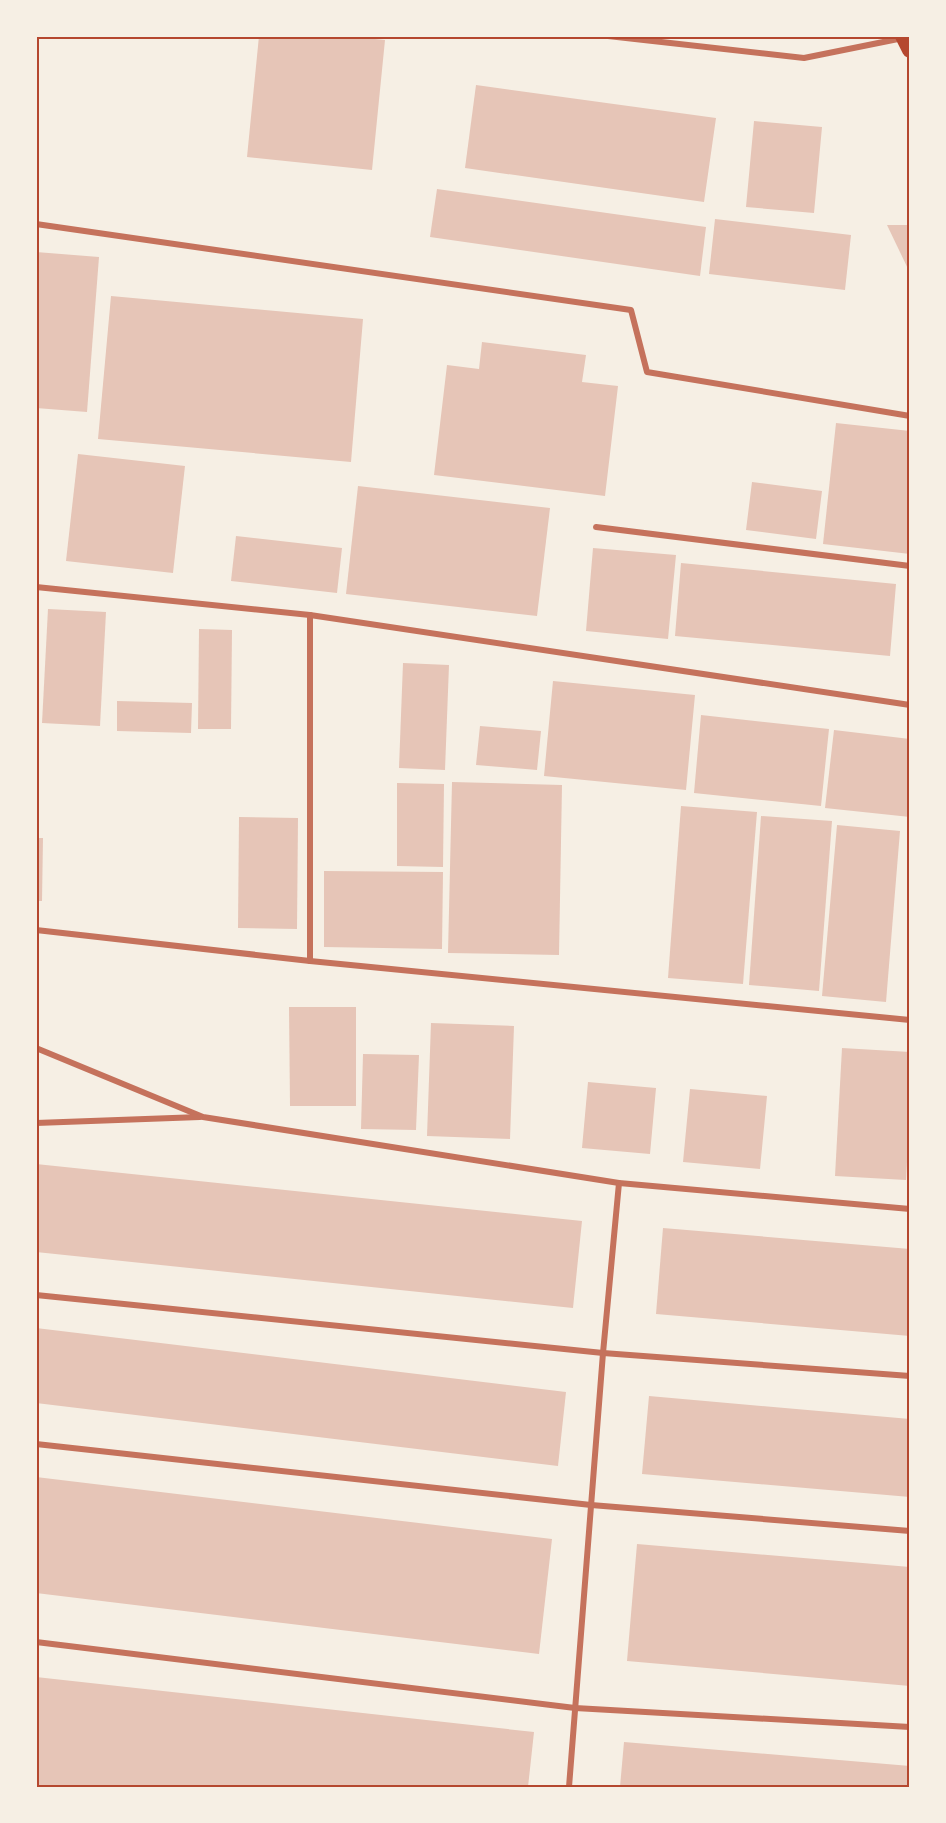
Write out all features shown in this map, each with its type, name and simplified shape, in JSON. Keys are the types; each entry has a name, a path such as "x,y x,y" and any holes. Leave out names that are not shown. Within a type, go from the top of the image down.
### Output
{"street":[{"path":"608,36 804,58 906,41"},
{"path":"36,225 631,310 647,372 910,416"},
{"path":"596,527 910,566"},
{"path":"36,587 310,615 910,705"},
{"path":"310,615 310,961"},
{"path":"36,930 310,961 910,1020"},
{"path":"36,1048 203,1117"},
{"path":"36,1123 203,1117 619,1183 910,1209"},
{"path":"569,1787 603,1353 619,1183"},
{"path":"36,1295 603,1353 910,1376"},
{"path":"36,1444 591,1505 910,1532"},
{"path":"36,1642 575,1708 910,1726"}],"building":[{"path":"259,36 345,36 385,40 372,170 247,157"},
{"path":"476,85 716,118 704,202 465,168"},
{"path":"754,121 822,127 814,213 746,207"},
{"path":"437,189 706,227 700,276 430,237"},
{"path":"715,219 851,235 845,290 709,274"},
{"path":"887,225 910,225 910,273"},
{"path":"36,252 99,257 87,412 36,408"},
{"path":"111,296 363,319 351,462 98,439"},
{"path":"482,342 586,355 582,382 618,386 605,496 434,475 447,365 479,369"},
{"path":"836,423 910,431 910,554 823,544"},
{"path":"78,454 185,466 173,573 66,561"},
{"path":"752,482 822,491 816,539 746,530"},
{"path":"358,486 550,508 537,616 346,594"},
{"path":"236,536 342,548 337,593 231,581"},
{"path":"593,548 676,555 668,639 586,631"},
{"path":"681,563 896,584 890,656 675,636"},
{"path":"48,609 106,612 100,726 42,723"},
{"path":"199,629 232,630 231,729 198,729"},
{"path":"403,663 449,665 445,770 399,768"},
{"path":"36,672 38,672 38,698 36,698"},
{"path":"553,681 695,695 686,790 544,776"},
{"path":"117,701 192,703 191,733 117,731"},
{"path":"701,715 829,729 821,806 694,793"},
{"path":"480,726 541,731 537,770 476,765"},
{"path":"834,730 910,739 910,817 825,808"},
{"path":"452,782 562,785 559,955 448,953"},
{"path":"397,783 444,784 443,867 397,866"},
{"path":"681,806 757,812 743,984 668,978"},
{"path":"761,816 832,821 819,991 749,985"},
{"path":"239,817 298,818 297,929 238,928"},
{"path":"837,825 900,831 886,1002 822,996"},
{"path":"36,838 43,838 42,901 36,901"},
{"path":"324,871 443,872 442,949 324,947"},
{"path":"289,1007 356,1007 356,1106 290,1106"},
{"path":"431,1023 514,1026 510,1139 427,1136"},
{"path":"842,1048 910,1052 906,1180 835,1176"},
{"path":"363,1054 419,1055 416,1130 361,1129"},
{"path":"588,1082 656,1088 650,1154 582,1148"},
{"path":"690,1089 767,1096 760,1169 683,1162"},
{"path":"36,1164 582,1221 573,1308 36,1252"},
{"path":"663,1228 910,1249 910,1336 656,1314"},
{"path":"36,1328 566,1392 558,1466 36,1403"},
{"path":"649,1396 910,1419 910,1497 642,1474"},
{"path":"36,1477 552,1539 539,1654 36,1593"},
{"path":"637,1544 910,1567 910,1686 627,1661"},
{"path":"36,1677 534,1732 528,1787 36,1787"},
{"path":"624,1742 910,1766 910,1787 620,1787"}]}
